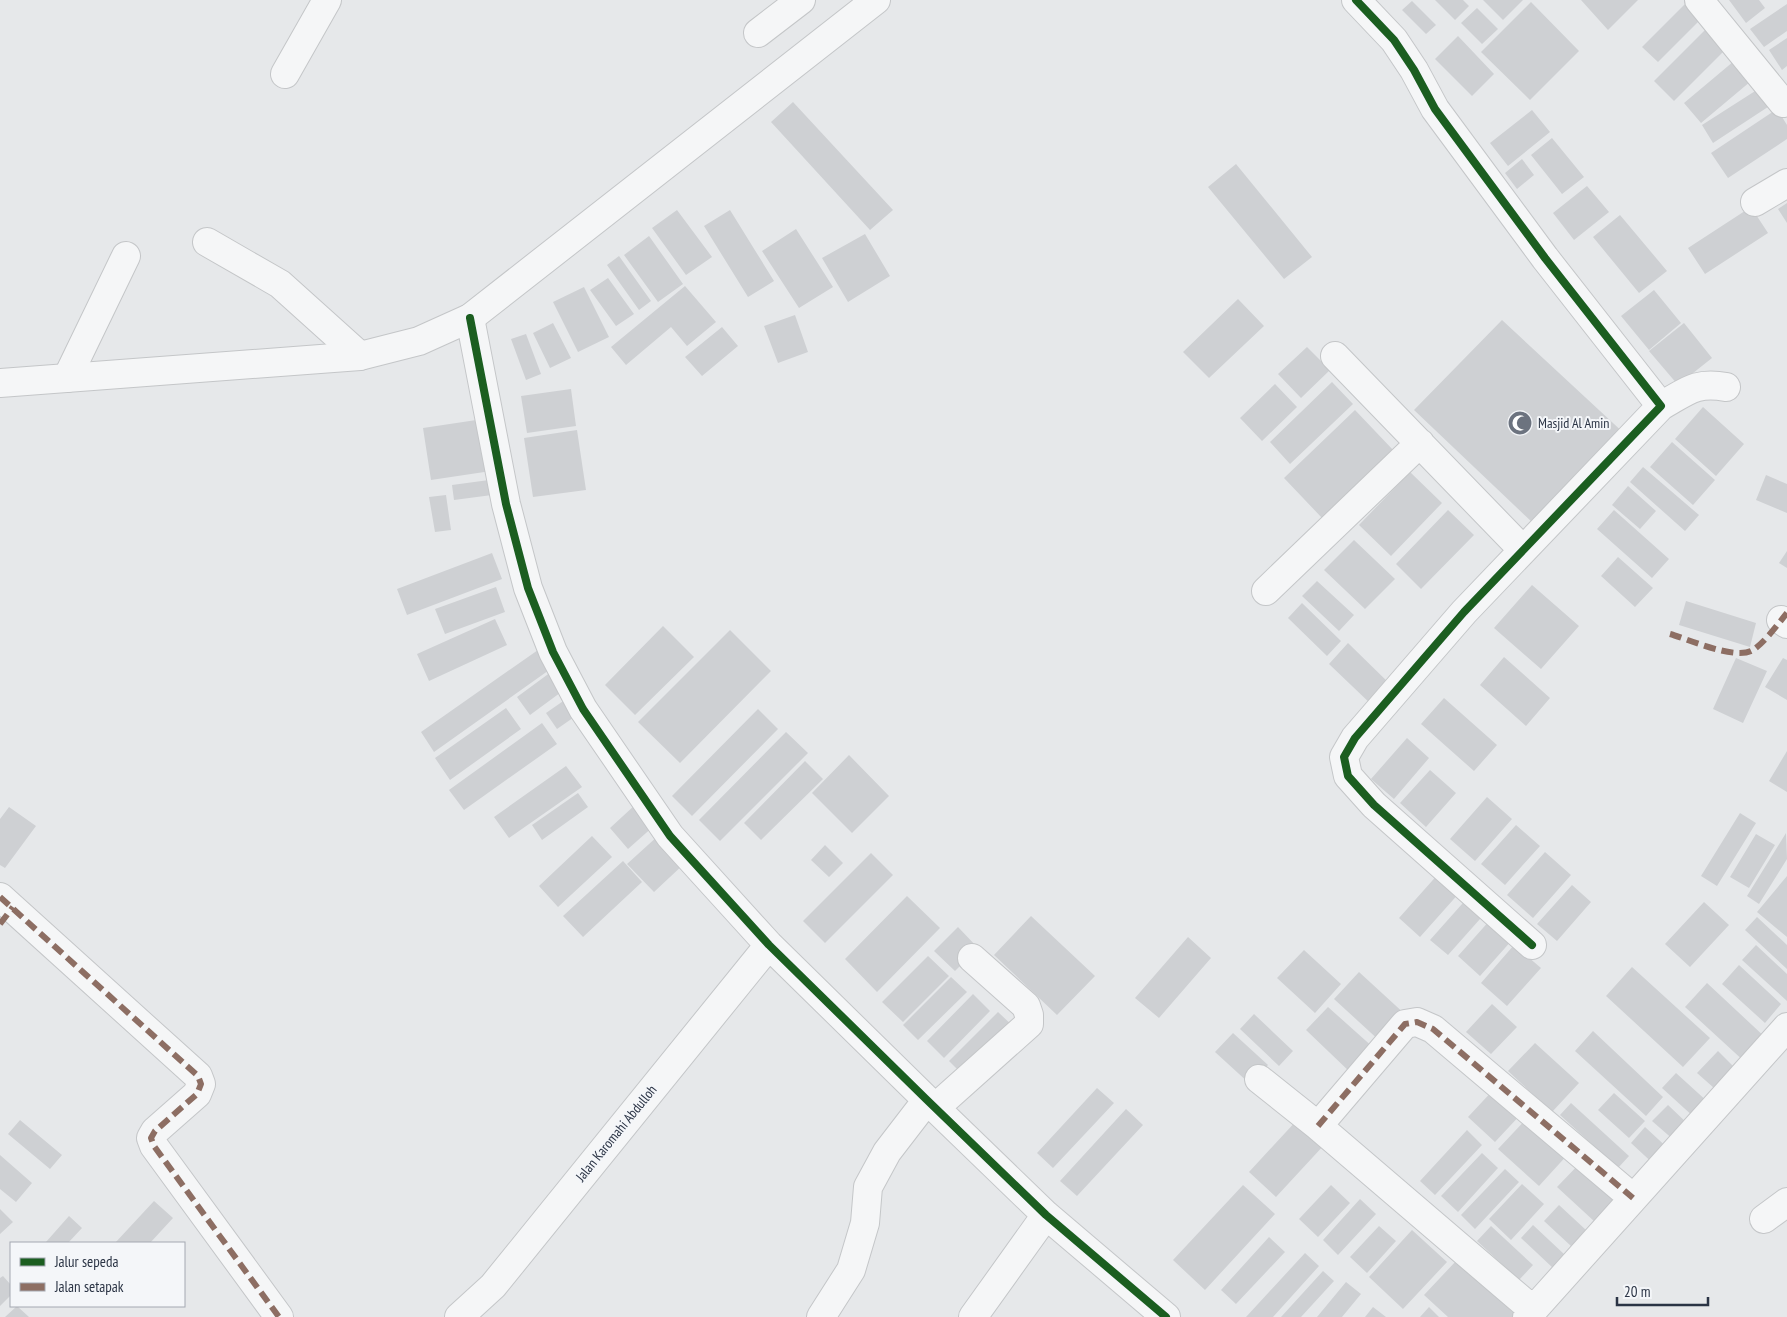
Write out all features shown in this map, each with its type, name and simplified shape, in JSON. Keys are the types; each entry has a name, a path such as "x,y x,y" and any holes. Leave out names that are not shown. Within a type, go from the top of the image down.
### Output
{"street":[{"path":"758,33 801,0"},
{"path":"0,383 360,356 418,341 470,318 876,0"},
{"path":"1356,0 1394,40 1414,70 1435,109 1545,258 1661,406"},
{"path":"1699,0 1783,103"},
{"path":"286,74 320,2"},
{"path":"1755,202 1787,183"},
{"path":"207,242 280,284 360,356"},
{"path":"67,378 126,256"},
{"path":"470,318 506,504 528,588 553,652 583,709 670,836 769,945 931,1104 1046,1215 1166,1317"},
{"path":"1335,356 1522,549"},
{"path":"1532,945 1374,805 1348,776 1344,757 1361,731 1464,612 1522,549 1661,406 1694,388 1709,384 1726,387"},
{"path":"1266,591 1420,443"},
{"path":"4,909 198,1076 201,1084 197,1094 154,1131 152,1138 154,1146 279,1317"},
{"name":"Jalan Karomahi Abdulloh","path":"459,1317 493,1286 769,945"},
{"path":"821,1317 851,1270 865,1223 868,1187 887,1152 931,1104 1028,1024 1029,1015 1026,1006 972,958"},
{"path":"1318,1126 1405,1024 1417,1022 1433,1029 1632,1198"},
{"path":"1259,1079 1318,1126 1530,1313 1632,1198 1785,1034"},
{"path":"1764,1219 1787,1202"},
{"path":"973,1317 1046,1215"}],"building":[{"path":"1435,0 1463,0 1469,6 1455,20"},
{"path":"1483,0 1523,0 1503,20"},
{"path":"1581,0 1638,0 1608,30"},
{"path":"1689,0 1705,15 1658,62 1642,47"},
{"path":"1729,0 1759,0 1765,8 1746,23"},
{"path":"1412,1 1436,25 1426,34 1402,10"},
{"path":"1531,2 1579,51 1530,100 1481,52"},
{"path":"1787,4 1787,31 1764,47 1750,29"},
{"path":"1477,8 1498,29 1482,44 1461,23"},
{"path":"1710,25 1730,45 1674,101 1654,81"},
{"path":"1458,36 1494,74 1472,96 1435,59"},
{"path":"1787,38 1787,66 1782,70 1769,50"},
{"path":"1740,56 1757,76 1701,123 1684,103"},
{"path":"1763,86 1774,103 1713,143 1702,125"},
{"path":"793,102 893,210 870,230 771,122"},
{"path":"1777,109 1787,125 1787,139 1728,178 1711,153"},
{"path":"1532,110 1550,132 1508,166 1490,143"},
{"path":"1552,138 1584,177 1562,194 1531,155"},
{"path":"1522,159 1534,175 1517,189 1505,173"},
{"path":"1236,164 1312,257 1284,279 1208,187"},
{"path":"1587,186 1609,212 1574,240 1553,213"},
{"path":"1787,203 1787,223 1778,209"},
{"path":"1751,207 1768,233 1705,274 1688,248"},
{"path":"677,210 712,257 686,275 652,228"},
{"path":"730,210 774,281 748,297 704,226"},
{"path":"1620,215 1667,271 1639,293 1593,237"},
{"path":"796,229 833,287 799,308 762,251"},
{"path":"865,234 890,276 848,302 822,258"},
{"path":"649,236 683,284 658,302 624,255"},
{"path":"619,256 651,301 639,310 607,265"},
{"path":"608,278 634,314 616,326 590,290"},
{"path":"685,286 716,322 687,346 671,327 626,365 611,347"},
{"path":"584,287 609,337 578,352 553,302"},
{"path":"1654,290 1681,323 1649,350 1621,316"},
{"path":"1238,299 1264,326 1209,378 1183,352"},
{"path":"795,315 808,352 778,363 764,326"},
{"name":"Masjid Al Amin","path":"1502,320 1627,436 1534,524 1414,410"},
{"path":"553,323 571,358 550,368 533,333"},
{"path":"1684,323 1712,358 1678,385 1649,351"},
{"path":"722,327 738,346 702,376 685,357"},
{"path":"526,334 541,374 526,380 511,339"},
{"path":"1307,347 1330,370 1301,398 1278,374"},
{"path":"1332,382 1353,404 1290,464 1270,442"},
{"path":"1275,384 1297,407 1262,441 1240,418"},
{"path":"571,389 576,426 527,433 521,396"},
{"path":"1703,407 1744,444 1716,476 1675,439"},
{"path":"1355,410 1394,451 1323,519 1284,478"},
{"path":"483,419 491,471 431,480 423,428"},
{"path":"577,430 586,490 533,497 524,438"},
{"path":"1672,442 1715,480 1693,505 1650,467"},
{"path":"1643,467 1699,515 1685,531 1630,482"},
{"path":"1410,472 1442,503 1391,556 1359,525"},
{"path":"1766,475 1787,484 1787,513 1756,500"},
{"path":"489,480 492,495 454,500 452,485"},
{"path":"1628,486 1656,511 1640,529 1612,505"},
{"path":"446,495 451,530 435,532 429,497"},
{"path":"1448,510 1474,535 1421,589 1396,564"},
{"path":"1614,510 1669,559 1652,578 1597,529"},
{"path":"1354,540 1395,579 1365,609 1324,570"},
{"path":"1787,551 1787,568 1779,563"},
{"path":"492,553 502,579 407,615 397,589"},
{"path":"1618,557 1653,588 1635,607 1601,576"},
{"path":"1317,581 1354,615 1339,631 1302,596"},
{"path":"1532,585 1579,626 1541,669 1494,628"},
{"path":"496,587 505,612 445,634 435,609"},
{"path":"1686,601 1756,623 1750,647 1679,625"},
{"path":"1302,603 1341,641 1327,656 1288,618"},
{"path":"495,619 507,645 429,681 417,654"},
{"path":"663,626 694,657 635,715 605,685"},
{"path":"730,630 771,671 680,763 638,722"},
{"path":"1348,643 1393,687 1374,707 1329,664"},
{"path":"538,650 552,668 434,752 421,732"},
{"path":"1504,657 1550,698 1526,726 1480,685"},
{"path":"1736,658 1767,671 1743,723 1713,709"},
{"path":"1783,658 1787,660 1787,700 1765,687"},
{"path":"551,672 564,690 530,715 517,697"},
{"path":"569,697 580,713 557,729 546,713"},
{"path":"1444,698 1497,745 1474,771 1421,724"},
{"path":"506,708 521,729 450,780 435,758"},
{"path":"758,709 778,729 692,816 672,796"},
{"path":"542,723 557,744 464,810 449,790"},
{"path":"786,732 808,753 720,841 699,820"},
{"path":"1407,738 1429,758 1394,799 1371,779"},
{"path":"1787,751 1787,792 1769,781"},
{"path":"849,755 889,796 852,833 812,793"},
{"path":"805,761 823,779 761,840 744,823"},
{"path":"566,766 582,787 509,838 494,817"},
{"path":"1430,770 1456,793 1426,827 1400,803"},
{"path":"578,793 588,807 542,840 532,825"},
{"path":"1487,797 1512,819 1475,861 1450,839"},
{"path":"635,805 655,825 628,849 610,828"},
{"path":"9,807 36,826 5,868 0,865 0,819"},
{"path":"1740,813 1756,823 1717,886 1701,876"},
{"path":"1516,825 1540,846 1505,885 1481,864"},
{"path":"1786,833 1787,859 1759,904 1747,896"},
{"path":"1756,834 1775,845 1749,888 1730,877"},
{"path":"659,835 685,863 654,892 627,864"},
{"path":"592,836 612,857 558,907 539,886"},
{"path":"825,845 843,863 829,877 811,860"},
{"path":"1545,852 1571,875 1533,918 1507,895"},
{"path":"871,853 893,875 825,943 803,921"},
{"path":"623,861 642,882 583,937 563,916"},
{"path":"1440,872 1461,891 1420,937 1399,918"},
{"path":"1787,876 1787,937 1757,912"},
{"path":"1572,885 1591,902 1557,941 1537,924"},
{"path":"1470,895 1488,910 1448,955 1430,940"},
{"path":"907,896 940,928 877,992 845,959"},
{"path":"1704,902 1729,925 1690,967 1665,944"},
{"path":"1031,916 1095,976 1057,1015 994,955"},
{"path":"1757,917 1787,945 1787,969 1745,930"},
{"path":"1491,919 1513,939 1480,976 1458,956"},
{"path":"958,927 978,948 955,971 934,951"},
{"path":"1188,937 1211,958 1159,1018 1135,998"},
{"path":"1514,945 1541,968 1507,1006 1481,983"},
{"path":"1756,945 1787,974 1787,1001 1742,960"},
{"path":"1304,950 1341,984 1315,1013 1277,978"},
{"path":"928,956 949,976 903,1022 882,1002"},
{"path":"1739,965 1781,1004 1765,1023 1722,984"},
{"path":"1632,967 1710,1038 1683,1067 1606,996"},
{"path":"1359,972 1407,1016 1382,1043 1334,999"},
{"path":"951,977 967,992 918,1040 903,1025"},
{"path":"1707,983 1767,1039 1746,1063 1685,1007"},
{"path":"973,994 990,1011 944,1058 927,1041"},
{"path":"1492,1004 1517,1027 1491,1054 1466,1032"},
{"path":"1328,1007 1375,1049 1352,1074 1306,1030"},
{"path":"998,1012 1015,1028 965,1077 949,1061"},
{"path":"1254,1014 1293,1051 1279,1066 1240,1029"},
{"path":"1593,1031 1663,1097 1646,1116 1575,1051"},
{"path":"1233,1033 1268,1065 1250,1084 1215,1052"},
{"path":"1535,1043 1579,1083 1552,1112 1508,1071"},
{"path":"1718,1051 1734,1067 1714,1088 1697,1073"},
{"path":"1676,1073 1709,1103 1695,1118 1662,1088"},
{"path":"1496,1087 1523,1112 1495,1142 1468,1117"},
{"path":"1097,1088 1114,1103 1053,1168 1037,1153"},
{"path":"1614,1093 1645,1121 1629,1138 1598,1110"},
{"path":"1571,1103 1629,1156 1618,1168 1560,1115"},
{"path":"1668,1105 1689,1125 1675,1141 1652,1121"},
{"path":"1126,1109 1143,1125 1077,1196 1060,1181"},
{"path":"1530,1115 1570,1152 1539,1186 1498,1149"},
{"path":"1298,1119 1325,1144 1276,1197 1249,1172"},
{"path":"20,1120 62,1155 50,1169 8,1134"},
{"path":"1645,1127 1672,1152 1658,1168 1631,1143"},
{"path":"1467,1130 1482,1145 1435,1195 1420,1181"},
{"path":"1482,1153 1498,1168 1458,1212 1441,1196"},
{"path":"0,1155 32,1183 16,1202 0,1189"},
{"path":"1583,1160 1620,1195 1595,1222 1557,1187"},
{"path":"1505,1169 1519,1182 1475,1229 1461,1215"},
{"path":"1522,1184 1544,1204 1511,1240 1489,1219"},
{"path":"1243,1185 1275,1214 1205,1290 1173,1260"},
{"path":"1331,1185 1350,1203 1318,1237 1299,1219"},
{"path":"1360,1199 1376,1214 1338,1255 1323,1240"},
{"path":"154,1201 173,1218 151,1242 116,1242"},
{"path":"1559,1205 1586,1230 1571,1246 1544,1221"},
{"path":"0,1209 13,1222 0,1234"},
{"path":"69,1216 82,1228 69,1242 46,1242"},
{"path":"1533,1225 1565,1255 1553,1268 1521,1238"},
{"path":"1379,1226 1396,1241 1367,1273 1350,1257"},
{"path":"1491,1226 1533,1265 1519,1280 1477,1241"},
{"path":"1412,1230 1447,1262 1403,1309 1369,1277"},
{"path":"1269,1237 1285,1252 1236,1304 1221,1290"},
{"path":"1305,1253 1319,1266 1273,1317 1246,1317"},
{"path":"1456,1261 1516,1315 1514,1317 1448,1317 1424,1295"},
{"path":"1323,1271 1334,1281 1301,1317 1281,1317"},
{"path":"3,1276 10,1284 10,1296 0,1306 0,1278"},
{"path":"1346,1282 1361,1294 1342,1317 1317,1317"},
{"path":"18,1307 29,1317 5,1317"},
{"path":"1373,1307 1386,1317 1365,1317"},
{"path":"1429,1307 1439,1317 1420,1317"}],"marked path":[{"path":"1670,634 1724,651 1745,653 1753,650 1762,642 1787,613"},
{"path":"0,897 198,1076 201,1084 197,1094 155,1131 151,1138 154,1146 279,1317"},
{"path":"0,924 13,907"},
{"path":"1318,1126 1405,1024 1417,1022 1433,1029 1633,1198"}],"cycle path":[{"path":"1356,0 1394,40 1414,70 1435,109 1545,258 1661,406 1464,612 1355,738 1344,757 1348,776 1374,805 1532,945"},
{"path":"470,318 506,504 528,588 553,652 583,709 670,836 769,945 927,1100 1046,1215 1166,1317"}],"place":[{"name":"Masjid Al Amin","path":"1520,423"}]}
